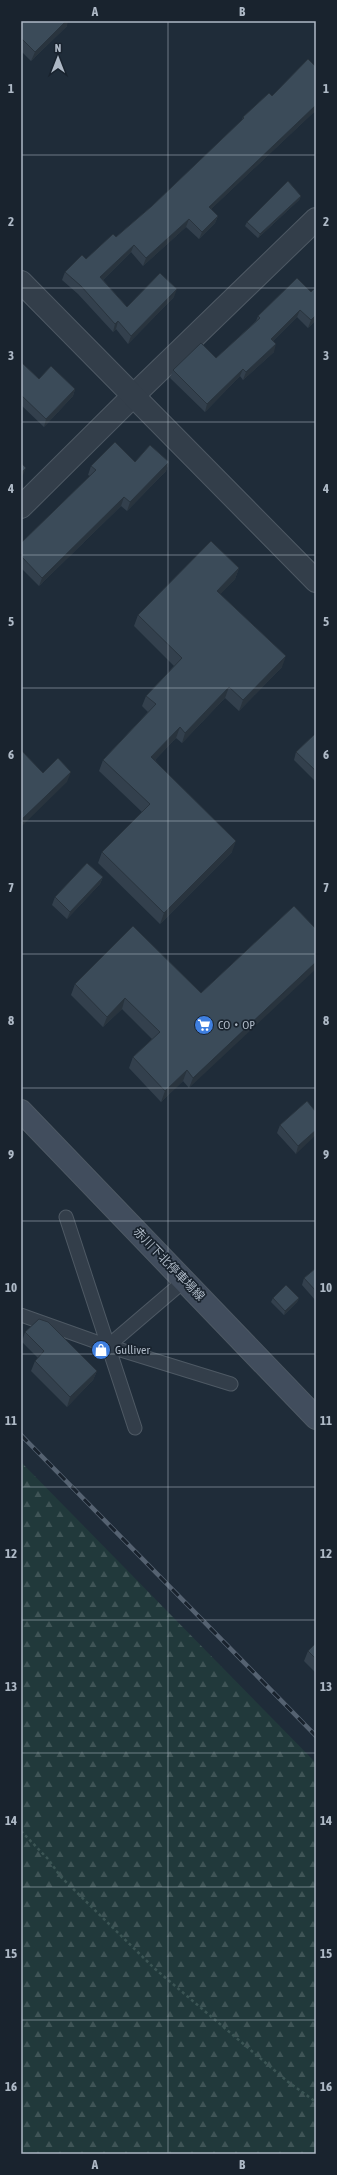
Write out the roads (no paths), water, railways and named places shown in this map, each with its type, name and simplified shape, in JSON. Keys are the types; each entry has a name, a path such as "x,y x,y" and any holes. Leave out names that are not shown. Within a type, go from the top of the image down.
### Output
{"main road":[{"name":"赤川下北停車場線","path":"21,1111 316,1418"}],"street":[{"path":"21,507 316,219"},
{"path":"21,282 316,581"}],"lane":[{"path":"66,1217 136,1428"},
{"path":"108,1346 184,1281"},
{"path":"21,1315 108,1346 231,1384"}],"railway":[{"path":"21,1435 316,1736"}],"place":[{"name":"CO・OP","path":"204,1025"},
{"name":"Gulliver","path":"101,1350"}]}
